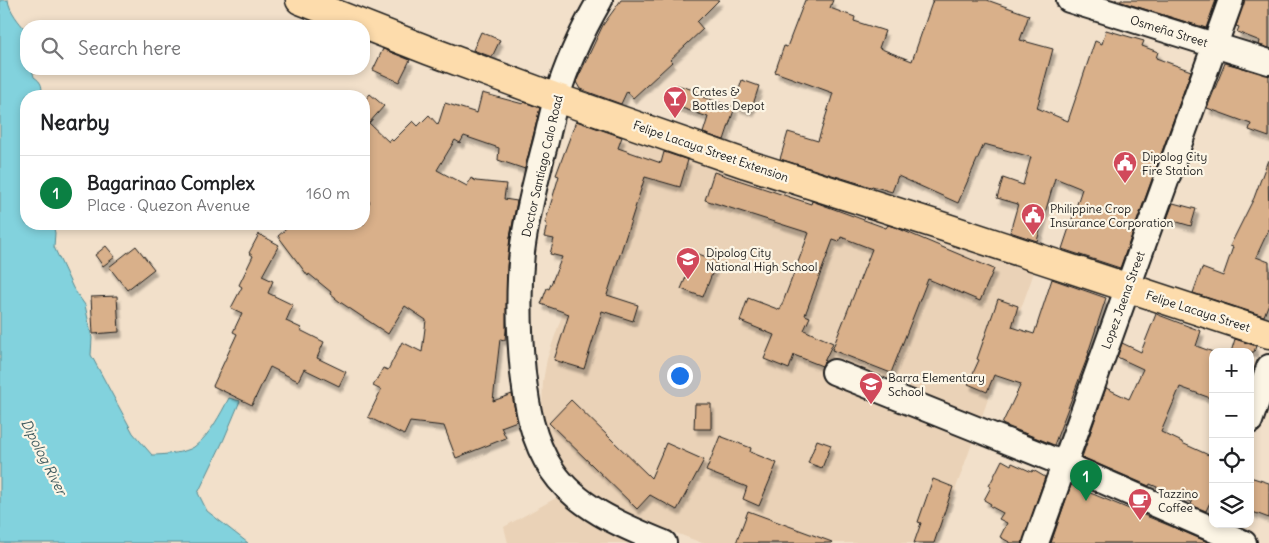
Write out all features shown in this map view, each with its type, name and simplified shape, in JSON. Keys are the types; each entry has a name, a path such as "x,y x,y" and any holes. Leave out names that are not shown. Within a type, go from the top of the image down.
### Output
{"main road":[{"name":"Felipe Lacaya Street Extension","path":"300,0 351,20"},
{"name":"Felipe Lacaya Street Extension","path":"370,27 557,98 746,164 1128,288"},
{"name":"Felipe Lacaya Street","path":"1128,288 1269,334"}],"street":[{"name":"Doctor Santiago Calo Road","path":"600,0 578,42 557,98 534,191 522,251 520,349 526,400 533,432 551,469 566,488 585,504 605,516 664,543"},
{"name":"Osmeña Street","path":"1069,0 1269,62"},
{"name":"Lopez Jaena Street","path":"1036,543 1231,0"},
{"path":"1254,410 1269,367"},
{"path":"834,372 1064,464 1211,532 1244,543"}],"shaded area":[{"path":"624,135 1036,267 936,543 702,543 632,516 594,496 572,477 557,454 545,426 542,404 543,381 547,359"},
{"path":"563,494 648,543 508,543 504,527"}],"water":[{"name":"Dipolog River","path":"0,0 8,0 12,12 20,23 20,75 34,75 42,88 42,90 20,90 20,230 54,230 54,247 73,288 85,305 92,338 91,355 133,433 152,455 180,452 194,447 210,431 229,398 240,401 198,493 207,511 248,543 0,543"}],"building":[{"path":"621,0 719,0 697,22 703,29 670,60 672,62 633,98 627,91 621,104 580,89 576,82 603,25"},
{"path":"805,0 833,0 830,8 855,17 854,21 885,31 879,48 912,61 933,0 987,0 1029,15 1020,40 1053,49 1037,108 1068,121 1095,41 1102,44 1106,30 1144,41 1142,46 1158,52 1156,58 1191,71 1120,268 1062,249 1082,189 1055,178 1037,241 1010,232 1018,204 997,198 1003,178 1023,185 1031,157 984,144 958,203 898,176 892,192 780,159 788,132 818,141 833,93 775,72 784,46 787,47"},
{"path":"1115,0 1216,0 1206,28"},
{"path":"1244,0 1269,0 1269,48 1259,45 1260,41 1237,32 1239,27 1236,26"},
{"path":"481,32 500,40 492,57 473,50"},
{"path":"383,49 410,60 399,82 373,70"},
{"path":"1225,63 1269,75 1269,137 1249,130 1251,124 1207,108"},
{"path":"742,80 759,86 751,111 734,105"},
{"path":"677,85 697,91 696,95 735,107 724,140 703,133 708,117 670,104"},
{"path":"482,93 523,104 524,102 540,108 525,169 498,160 499,148 464,136 460,143 455,140 437,170 467,186 471,178 476,181 506,184 504,199 517,201 507,266 505,340 500,339 493,401 512,394 517,421 501,427 506,438 456,458 444,426 410,422 404,435 368,417 381,390 373,386 383,368 388,370 402,342 422,352 426,320 405,306 388,334 340,302 309,274 308,276 278,236 285,230 370,230 370,124 389,142 391,139 393,141 413,121 418,126 429,115 438,125 445,103 477,113"},
{"path":"370,94 384,106 370,122"},
{"path":"576,121 622,137 618,148 661,163 664,152 688,160 680,187 645,177 607,295 638,305 633,321 602,311 584,369 554,360 569,314 541,304 562,257 550,254 554,239 544,237 547,224 545,223 559,176 556,175"},
{"path":"1268,160 1269,229 1256,257 1269,262 1269,303 1264,316 1193,293 1202,268 1223,276 1233,247 1230,246 1254,198"},
{"path":"714,172 811,204 812,201 886,228 888,225 897,228 994,269 980,301 928,279 891,373 832,350 872,249 841,237 839,242 833,240 805,315 810,317 804,330 833,343 822,366 794,355 789,369 764,359 774,335 740,321 748,298 780,310 809,233 705,200"},
{"path":"1173,203 1196,209 1191,226 1167,219"},
{"path":"259,234 279,245 262,276 273,281 268,293 293,305 286,321 324,342 317,358 346,372 339,386 304,369 298,381 270,367 252,405 213,386 237,334 233,332 242,313 231,308 242,287 239,285 253,256 249,253"},
{"path":"106,246 115,257 103,266 95,255"},
{"path":"136,246 154,269 127,290 109,267"},
{"path":"696,253 717,261 703,297 681,289"},
{"path":"1052,279 1106,298 1089,353 1054,445 1002,424 1021,384 994,375 987,392 968,384 979,360 977,359 998,299 1018,306 1012,327 1034,334"},
{"path":"117,296 119,332 93,334 91,297"},
{"path":"1156,314 1201,331 1196,346 1209,351 1209,398 1180,387 1161,432 1209,455 1209,505 1206,511 1191,505 1192,502 1082,457 1106,388 1129,399 1143,369 1117,357 1122,343 1141,352"},
{"path":"1235,339 1256,346 1254,352 1254,348 1232,348"},
{"path":"571,400 651,478 666,443 704,460 677,510 650,495 637,509 549,423"},
{"path":"695,404 711,404 711,429 694,429"},
{"path":"720,436 751,448 750,452 777,463 759,506 743,499 747,487 706,471"},
{"path":"817,440 831,445 822,468 808,463"},
{"path":"1002,460 1032,472 1033,470 1045,477 1023,543 1011,543 1000,537 1007,523 999,519 1003,513 990,506 991,504 984,500"},
{"path":"1254,478 1269,483 1269,518 1254,512"},
{"path":"933,479 953,487 934,543 914,543 921,523 918,522"},
{"path":"1071,485 1168,525 1210,543 1051,543"},
{"path":"748,511 832,542 736,543"}],"place":[{"name":"Crates & Bottles Depot","path":"675,119"},
{"name":"Dipolog City Fire Station","path":"1125,184"},
{"name":"Philippine Crop Insurance Corporation","path":"1033,236"},
{"name":"Dipolog City National High School","path":"688,280"},
{"name":"Barra Elementary School","path":"871,405"},
{"name":"Bagarinao Complex","path":"1086,501"},
{"name":"Tazzino Coffee","path":"1140,521"}]}
